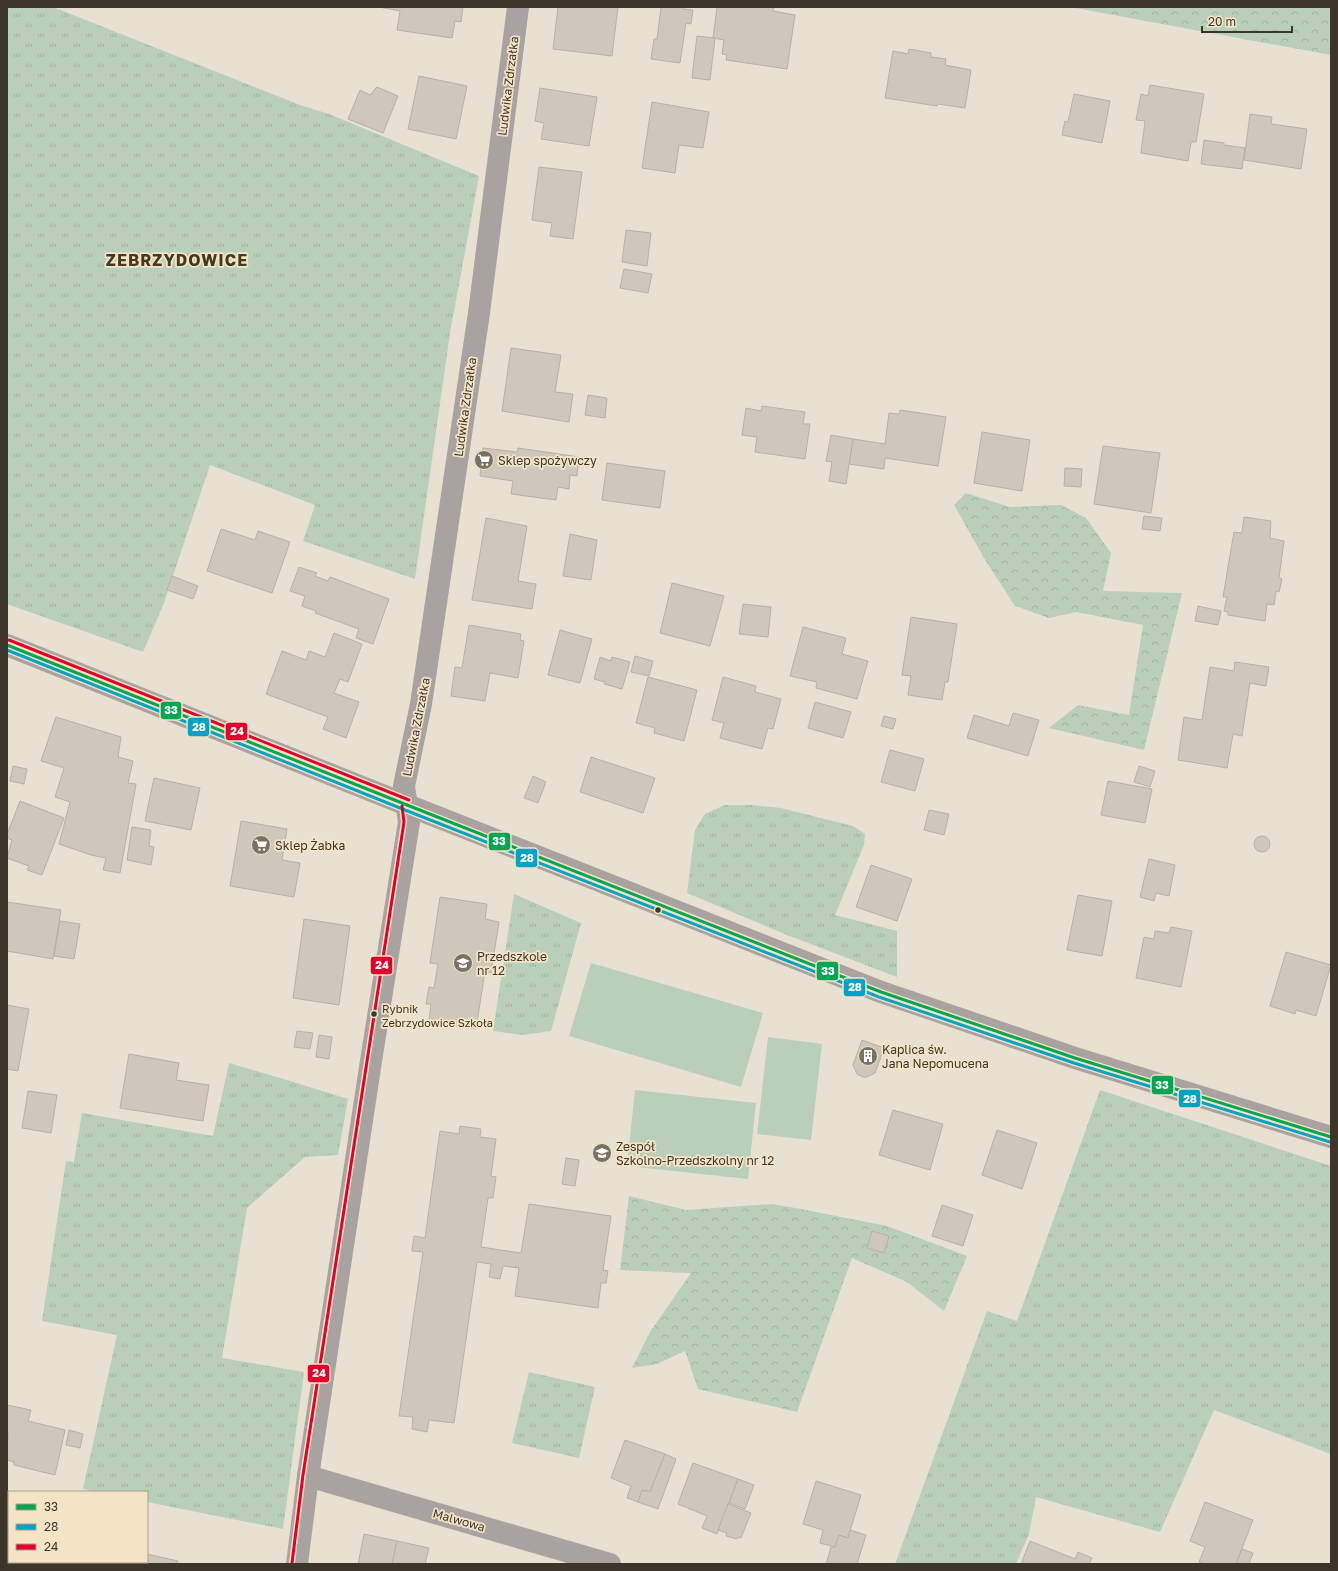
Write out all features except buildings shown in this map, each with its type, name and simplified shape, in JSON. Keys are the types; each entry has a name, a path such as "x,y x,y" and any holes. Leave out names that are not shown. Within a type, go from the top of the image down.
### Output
{"street":[{"name":"Ludwika Zdrzałka","path":"297,1564 308,1476 409,822 404,786 421,704 478,321 518,7"},
{"path":"7,645 756,944 922,1006 1075,1058 1331,1137"},
{"name":"Malwowa","path":"308,1476 610,1564"}],"green space":[{"path":"7,7 53,7 300,105 329,114 479,176 450,333 415,579 303,541 315,505 210,465 164,603 143,652 7,604"},
{"path":"1070,7 1331,7 1331,55"},
{"path":"966,493 1010,507 1061,505 1086,518 1111,553 1103,591 1182,593 1144,750 1049,728 1078,705 1129,715 1143,625 1076,612 1049,618 1015,606 984,558 954,505"},
{"path":"725,805 752,805 781,808 853,826 865,834 864,845 835,915 897,931 897,977 787,935 687,893 695,830 705,814"},
{"path":"514,894 581,923 551,1031 523,1035 493,1031"},
{"path":"591,963 763,1013 741,1087 569,1036"},
{"path":"768,1037 822,1044 811,1140 757,1134"},
{"path":"229,1063 348,1099 338,1155 305,1157 247,1208 222,1358 304,1372 283,1529 148,1502 148,1491 92,1491 83,1489 117,1335 42,1321 66,1161 74,1162 82,1113 213,1136"},
{"path":"635,1090 756,1103 748,1179 627,1166"},
{"path":"1100,1090 1331,1166 1331,1454 1214,1410 1160,1532 1036,1497 1029,1534 1016,1564 895,1564 987,1311 1017,1321"},
{"path":"629,1196 686,1210 772,1204 801,1209 887,1226 967,1256 944,1311 907,1282 852,1258 797,1412 698,1389 685,1351 657,1364 632,1368 650,1332 691,1273 620,1270"},
{"path":"529,1372 595,1387 579,1458 512,1443"}],"transit line":[{"name":"24","path":"9,640 409,800"},
{"name":"33","path":"7,645 881,992 1075,1058 1331,1137"},
{"name":"28","path":"7,650 405,810 879,997 1074,1063 1330,1142"},
{"name":"24","path":"292,1563 303,1475 404,822 402,806"}],"place":[{"name":"Sklep spożywczy","path":"484,460"},
{"name":"Sklep Żabka","path":"261,845"},
{"name":"Przedszkole nr 12","path":"463,963"},
{"name":"Rybnik Zebrzydowice Szkoła","path":"374,1014"},
{"name":"Kaplica św. Jana Nepomucena","path":"868,1056"},
{"name":"Zespół Szkolno-Przedszkolny nr 12","path":"602,1153"}],"district":[{"name":"ZEBRZYDOWICE","path":"177,260"}]}
